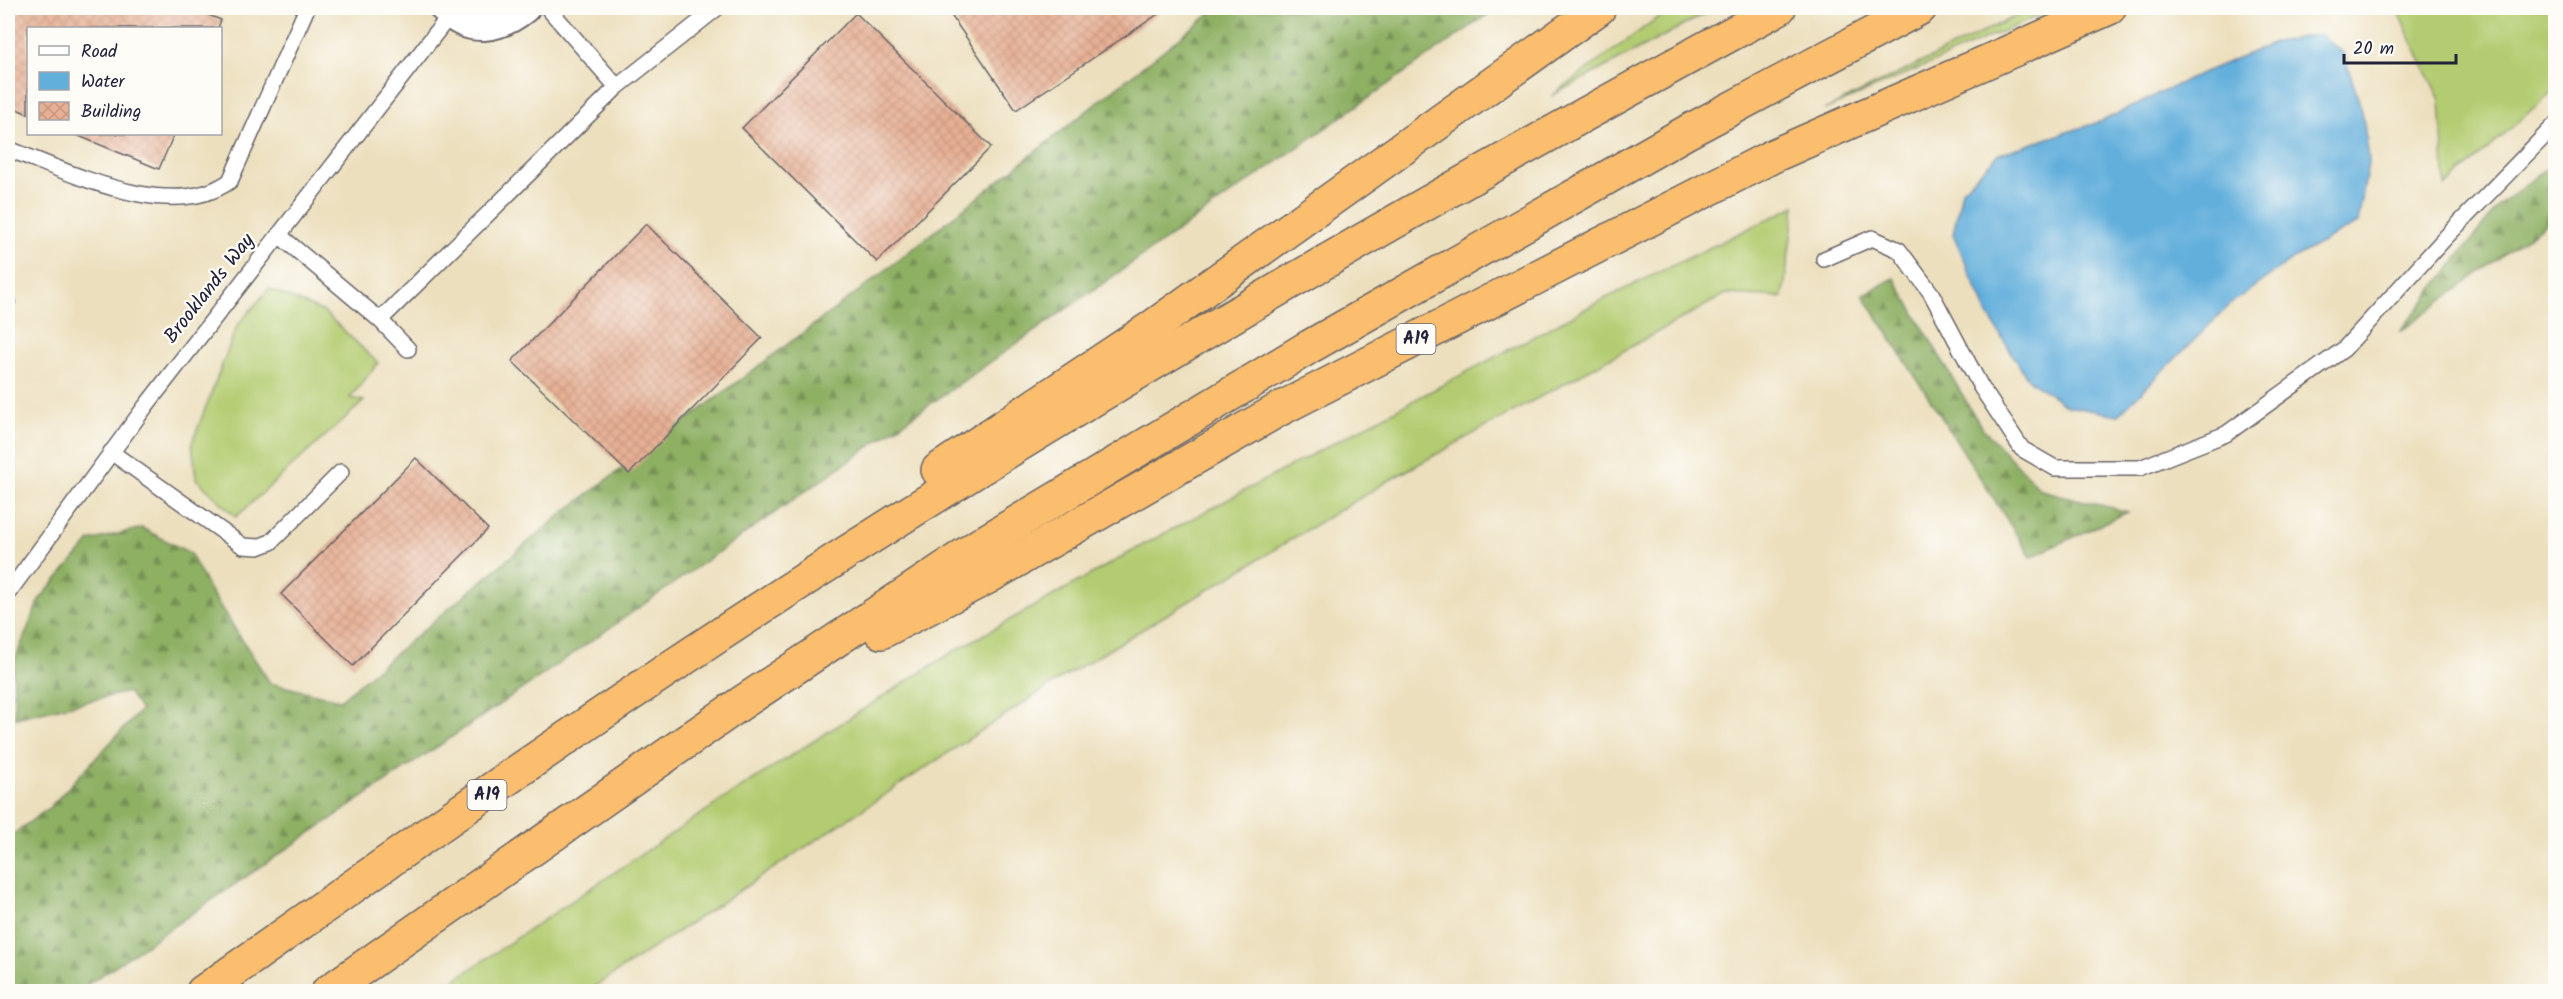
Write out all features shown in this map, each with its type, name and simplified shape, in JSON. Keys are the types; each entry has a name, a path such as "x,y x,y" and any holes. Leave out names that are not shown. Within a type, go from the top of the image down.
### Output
{"highway":[{"name":"A19","path":"772,601 925,478 1151,328 1599,8"},
{"name":"A19","path":"203,992 772,601 1071,412 1333,256 1628,89 1779,8"},
{"name":"A19","path":"328,992 740,704 978,546 1309,347 1687,132 1920,8"},
{"name":"A19","path":"740,704 988,578 1278,410 1775,155 2109,8"}],"street":[{"path":"447,11 468,24 492,26 510,20 525,8"}],"lane":[{"path":"8,149 132,194 179,197 220,188 230,181 307,8"},
{"path":"548,8 617,87"},
{"path":"380,320 617,87 717,8"},
{"name":"Brooklands Way","path":"8,593 111,452 279,235 447,11"},
{"path":"1824,259 1872,238 1899,250 1931,292 1981,387 2022,449 2055,468 2140,468 2226,434 2344,349 2446,237 2556,124"},
{"path":"279,235 380,320 408,349"},
{"path":"111,452 243,546 258,547 271,542 341,472"}],"green space":[{"path":"1217,8 1497,8 531,683 78,991 8,991 8,838 50,807 141,710 128,692 15,718 13,665 39,600 90,541 142,528 190,553 209,589 270,683 340,700 564,512 872,281"},
{"path":"1671,8 1716,8 1551,96"},
{"path":"2032,8 2056,8 1824,110"},
{"path":"2396,8 2555,8 2555,89 2445,187 2440,100"},
{"path":"2555,162 2555,216 2400,332 2498,206"},
{"path":"1795,206 1783,297 1726,294 1388,481 1055,682 588,991 438,991 728,796 951,653 1154,539 1598,302"},
{"path":"1894,278 1981,427 2041,490 2128,512 2031,557 1863,295"},
{"path":"269,289 324,312 378,363 350,398 364,401 236,517 196,479 192,443 237,326"}],"water":[{"path":"2320,34 2344,54 2362,111 2369,158 2358,223 2297,256 2233,302 2118,415 2067,406 2027,378 1988,315 1953,234 1962,190 1999,154 2102,121 2202,73 2276,42"}],"building":[{"path":"8,8 191,8 221,20 218,27 27,27 27,114 8,105"},
{"path":"946,8 1167,8 1016,110"},
{"path":"856,13 991,147 877,262 742,128"},
{"path":"76,135 174,135 159,169"},
{"path":"646,224 762,338 629,474 512,361"},
{"path":"8,298 16,301 8,321"},
{"path":"416,458 488,529 353,666 281,594"}]}
